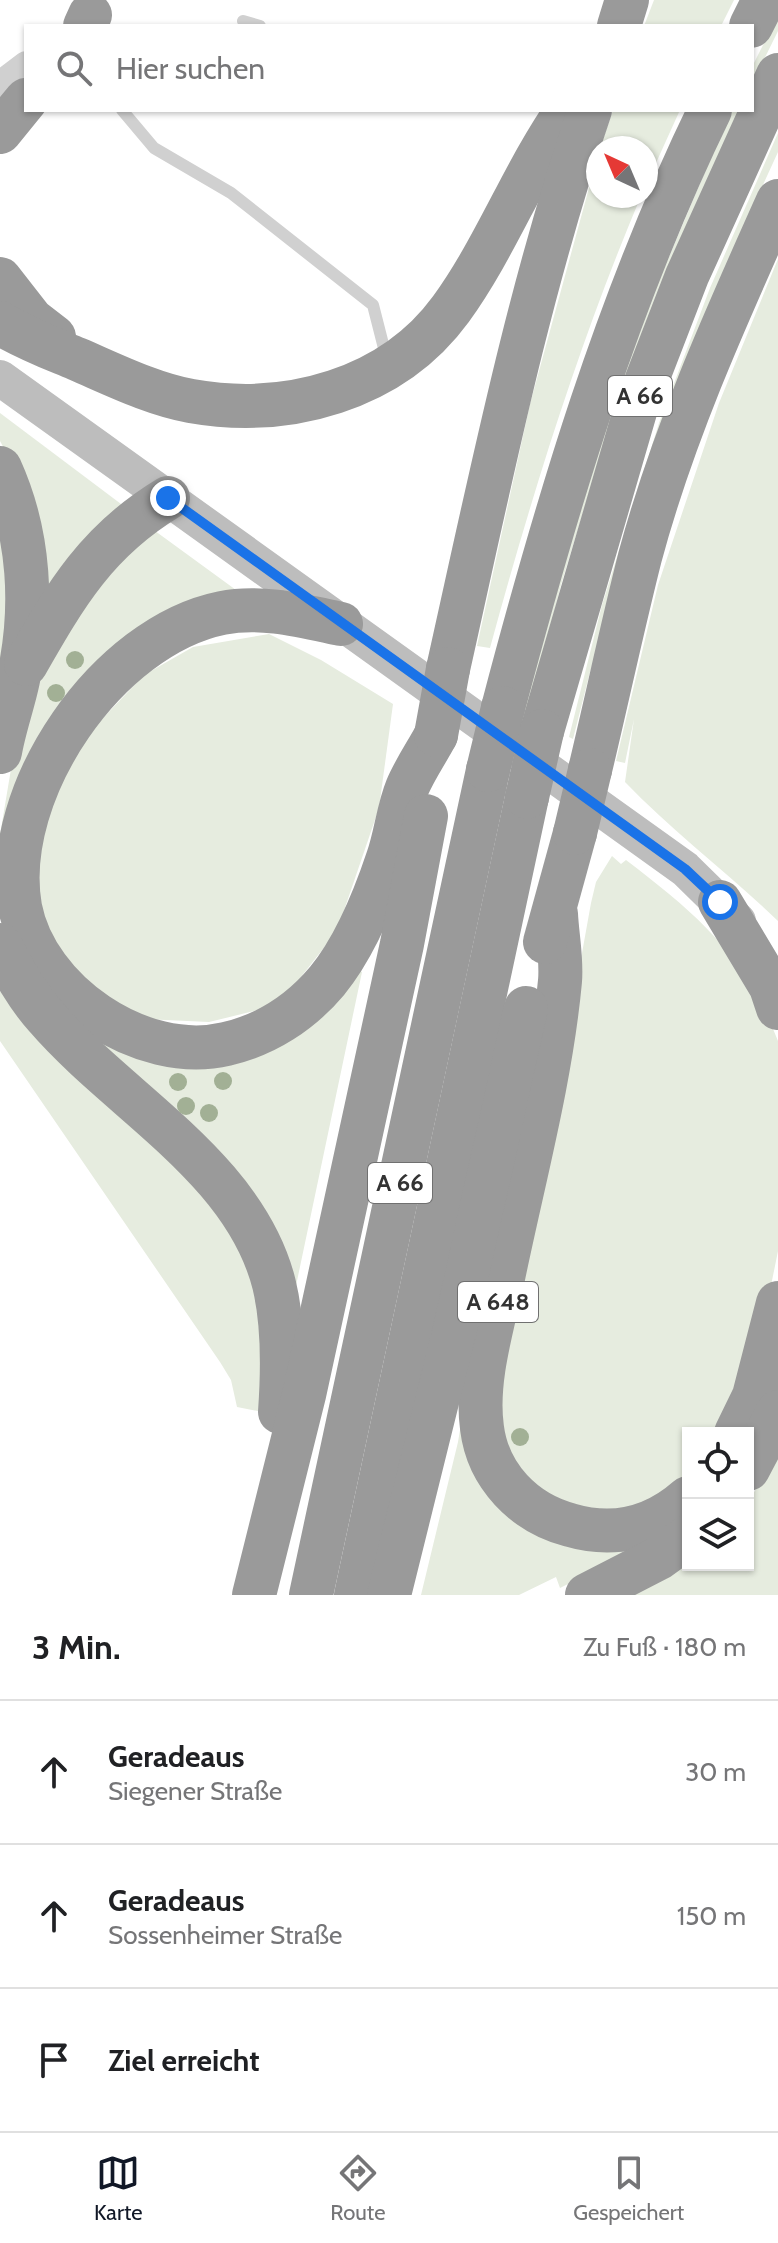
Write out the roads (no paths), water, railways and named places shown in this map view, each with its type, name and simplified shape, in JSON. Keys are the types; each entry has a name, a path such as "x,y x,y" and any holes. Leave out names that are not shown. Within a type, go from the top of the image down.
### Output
{"highway":[{"path":"620,24 627,0"},
{"path":"752,24 764,0"},
{"name":"A 66","path":"356,1595 542,731 636,408 693,262 778,75"},
{"path":"0,132 24,102"},
{"path":"0,323 115,375 190,401 273,405 319,398 388,368 414,349 450,311 566,112"},
{"name":"A 66","path":"254,1595 304,1395 399,958 429,799 448,669 513,378 551,233 589,112"},
{"name":"A 66","path":"311,1595 488,770 550,530 594,393 643,265 709,112"},
{"name":"A 648","path":"389,1595 454,1333 534,973 556,914 640,556 683,425 726,315 778,201"},
{"path":"0,279 32,320 57,339 190,401"},
{"path":"0,468 16,503 27,563 19,677 0,752"},
{"path":"19,677 65,596 93,557 137,516 168,498"},
{"path":"341,624 280,612 247,610 221,613 180,627 121,669 65,731 43,772 26,816 18,858 20,907 37,953 64,987 123,1029 154,1040 194,1047 225,1045 259,1034 290,1016 327,981 355,938 389,857 407,789 436,735"},
{"path":"720,902 771,987 778,1008"},
{"name":"A 648","path":"556,914 560,979 528,1159 486,1358 481,1403 485,1445 493,1464 517,1497 550,1519 571,1526 627,1530 670,1514 687,1499"},
{"path":"0,945 45,1016 207,1170 255,1240 273,1282 282,1337 282,1383 267,1534"},
{"path":"739,1427 754,1396 778,1303"},
{"path":"754,1458 778,1412"},
{"path":"587,1595 659,1558 682,1541"}],"main road":[{"path":"0,378 685,869 778,962"}],"street":[{"path":"0,84 24,66"}],"lane":[{"path":"243,21 253,24"},
{"path":"124,112 154,148 231,193 373,305 383,335 388,368"}]}
